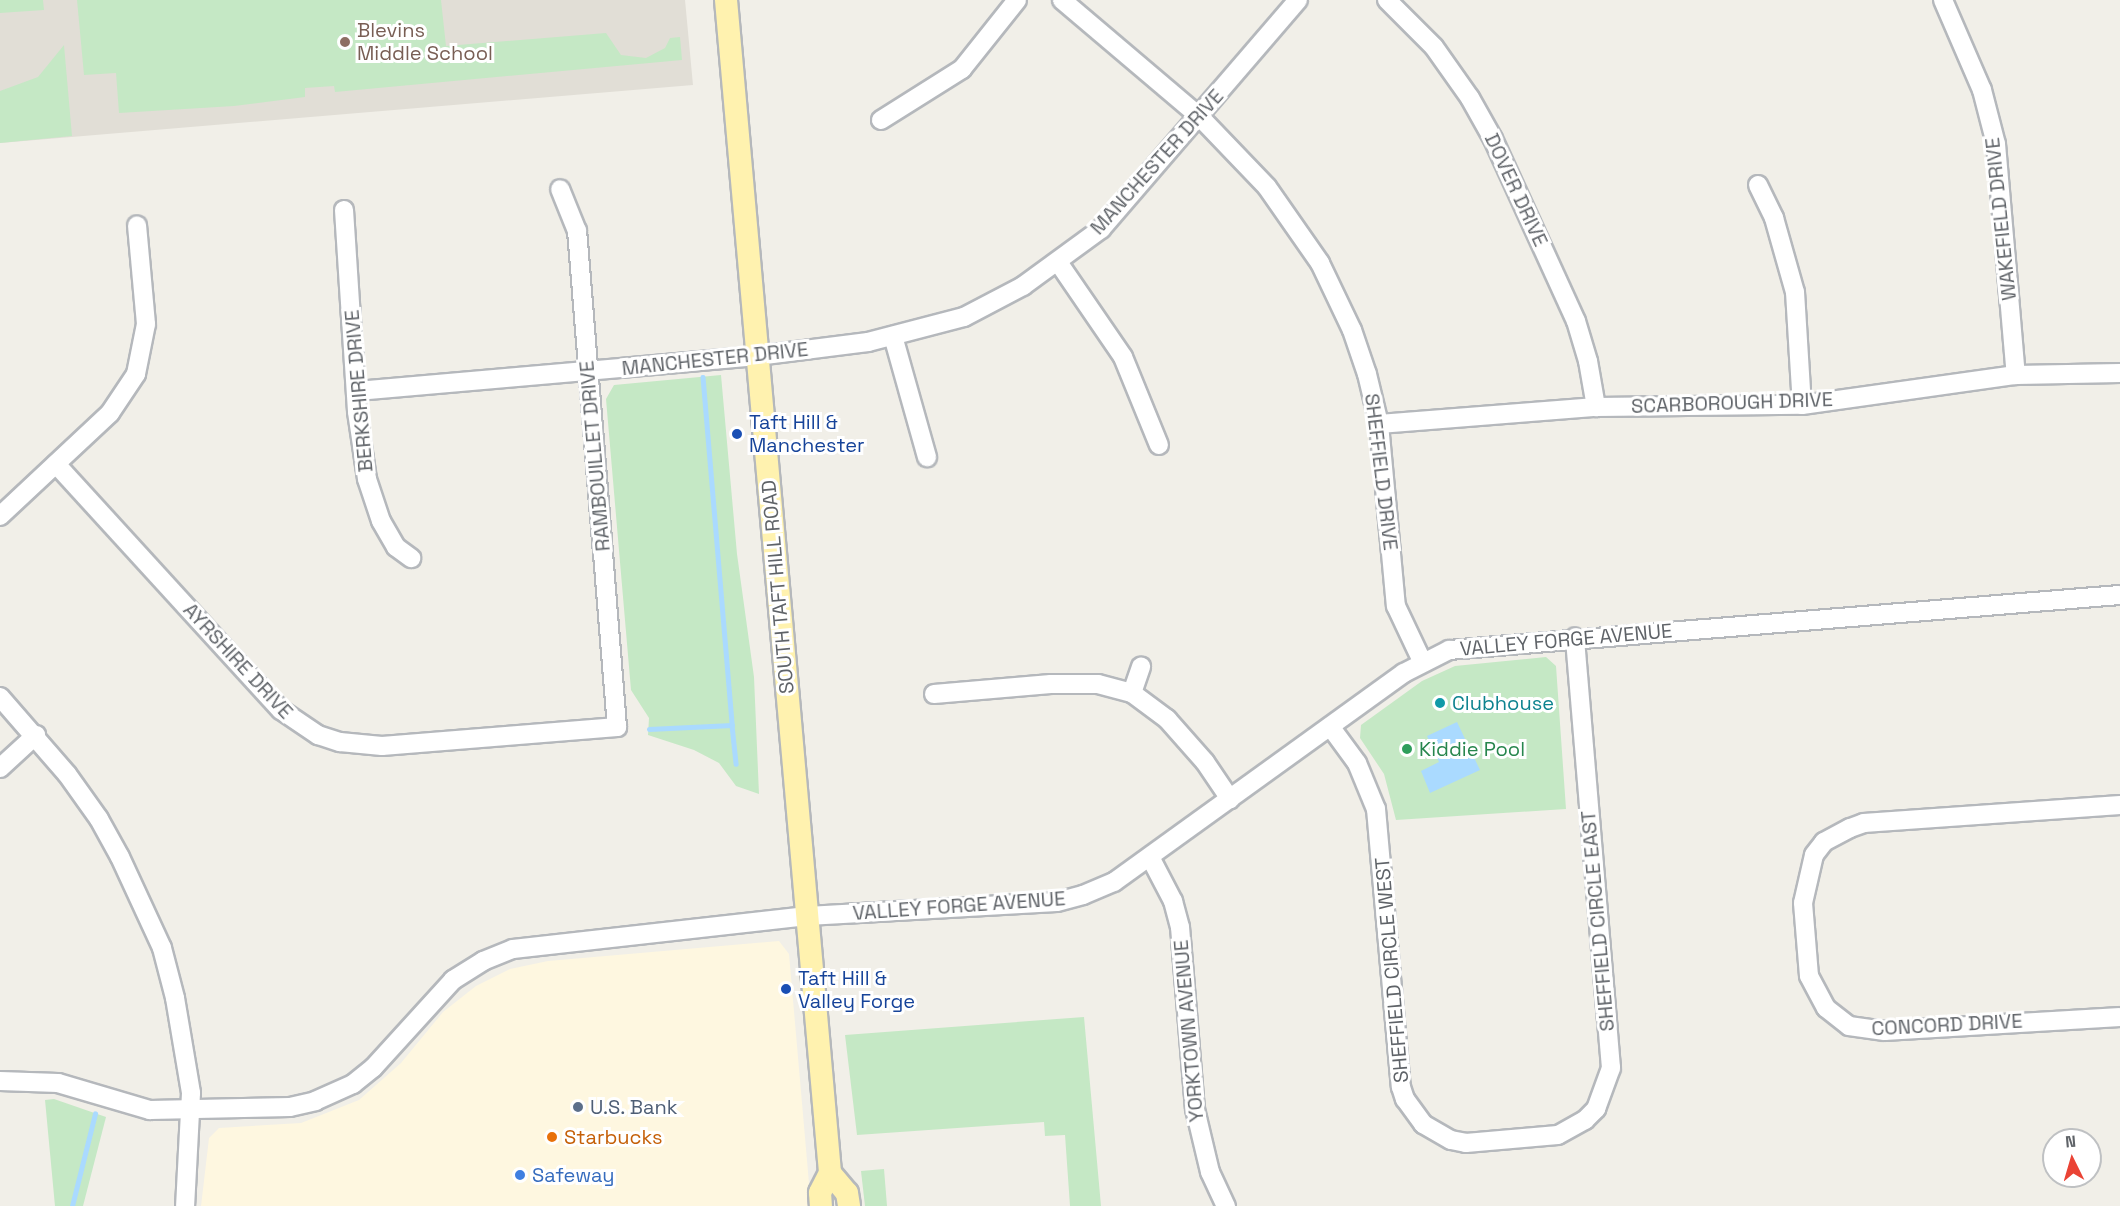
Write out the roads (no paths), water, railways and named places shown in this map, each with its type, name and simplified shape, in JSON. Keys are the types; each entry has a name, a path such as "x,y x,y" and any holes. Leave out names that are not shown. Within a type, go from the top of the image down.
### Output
{"main road":[{"name":"SOUTH TAFT HILL ROAD","path":"726,0 830,1173 820,1193 821,1206"},
{"path":"830,1173 847,1193 849,1206"}],"street":[{"path":"881,120 962,69 1017,0"},
{"name":"SHEFFIELD DRIVE","path":"1062,0 1199,116 1267,187 1320,263 1352,330 1379,424 1396,606 1422,661"},
{"name":"MANCHESTER DRIVE","path":"357,391 757,356 893,336 964,317 1023,286 1101,229 1298,0"},
{"name":"DOVER DRIVE","path":"1387,0 1440,55 1493,139 1575,321 1588,361 1596,407"},
{"name":"WAKEFIELD DRIVE","path":"1943,0 1982,90 1996,144 2016,375"},
{"path":"1758,185 1777,228 1795,292 1802,405"},
{"name":"RAMBOUILLET DRIVE","path":"560,189 577,231 617,727"},
{"name":"BERKSHIRE DRIVE","path":"344,210 362,453 372,499 396,547 411,558"},
{"path":"0,516 110,413 125,394 142,356 146,324 137,225"},
{"path":"1058,262 1123,357 1159,445"},
{"path":"893,336 927,457"},
{"name":"SCARBOROUGH DRIVE","path":"1379,424 1596,407 1802,405 2016,375 2120,373"},
{"name":"AYRSHIRE DRIVE","path":"56,464 281,710 318,735 340,742 382,746 617,727"},
{"name":"VALLEY FORGE AVENUE","path":"0,1081 58,1083 150,1110 192,1112 290,1107 335,1094 373,1068 453,980 483,961 513,949 807,916 1057,902 1097,891 1150,857 1332,729 1422,661 1449,650 2120,595"},
{"name":"SHEFFIELD CIRCLE EAST","path":"1512,1139 1558,1135 1585,1120 1604,1095 1611,1068 1575,638"},
{"path":"1132,693 1142,667"},
{"path":"934,694 1051,684 1098,684 1132,693 1167,719 1205,762 1230,799"},
{"path":"0,697 36,735 99,819 120,857 162,948 185,1045 192,1112 185,1206"},
{"name":"SHEFFIELD CIRCLE WEST","path":"1332,729 1357,763 1376,809 1401,1087 1405,1099 1423,1124 1450,1140 1466,1143 1512,1139"},
{"path":"0,768 36,735"},
{"name":"CONCORD DRIVE","path":"2120,805 1864,823 1824,842 1814,855 1803,903 1809,976 1826,1008 1849,1026 1885,1031 2090,1015 2120,1017"},
{"name":"YORKTOWN AVENUE","path":"1150,857 1169,893 1180,927 1195,1109 1210,1172 1227,1206"}],"water":[{"path":"1457,722 1480,770 1430,793 1421,771 1439,762 1427,736"}],"waterway":[{"path":"703,377 732,725"},
{"path":"649,729 732,725 736,764"},
{"path":"72,1206 95,1114"}],"place":[{"name":"Blevins Middle School","path":"345,42"},
{"name":"Taft Hill & Manchester","path":"737,434"},
{"name":"Clubhouse","path":"1440,703"},
{"name":"Kiddie Pool","path":"1407,749"},
{"name":"Taft Hill & Valley Forge","path":"786,989"},
{"name":"U.S. Bank","path":"578,1107"},
{"name":"Starbucks","path":"552,1137"},
{"name":"Safeway","path":"520,1175"}]}
